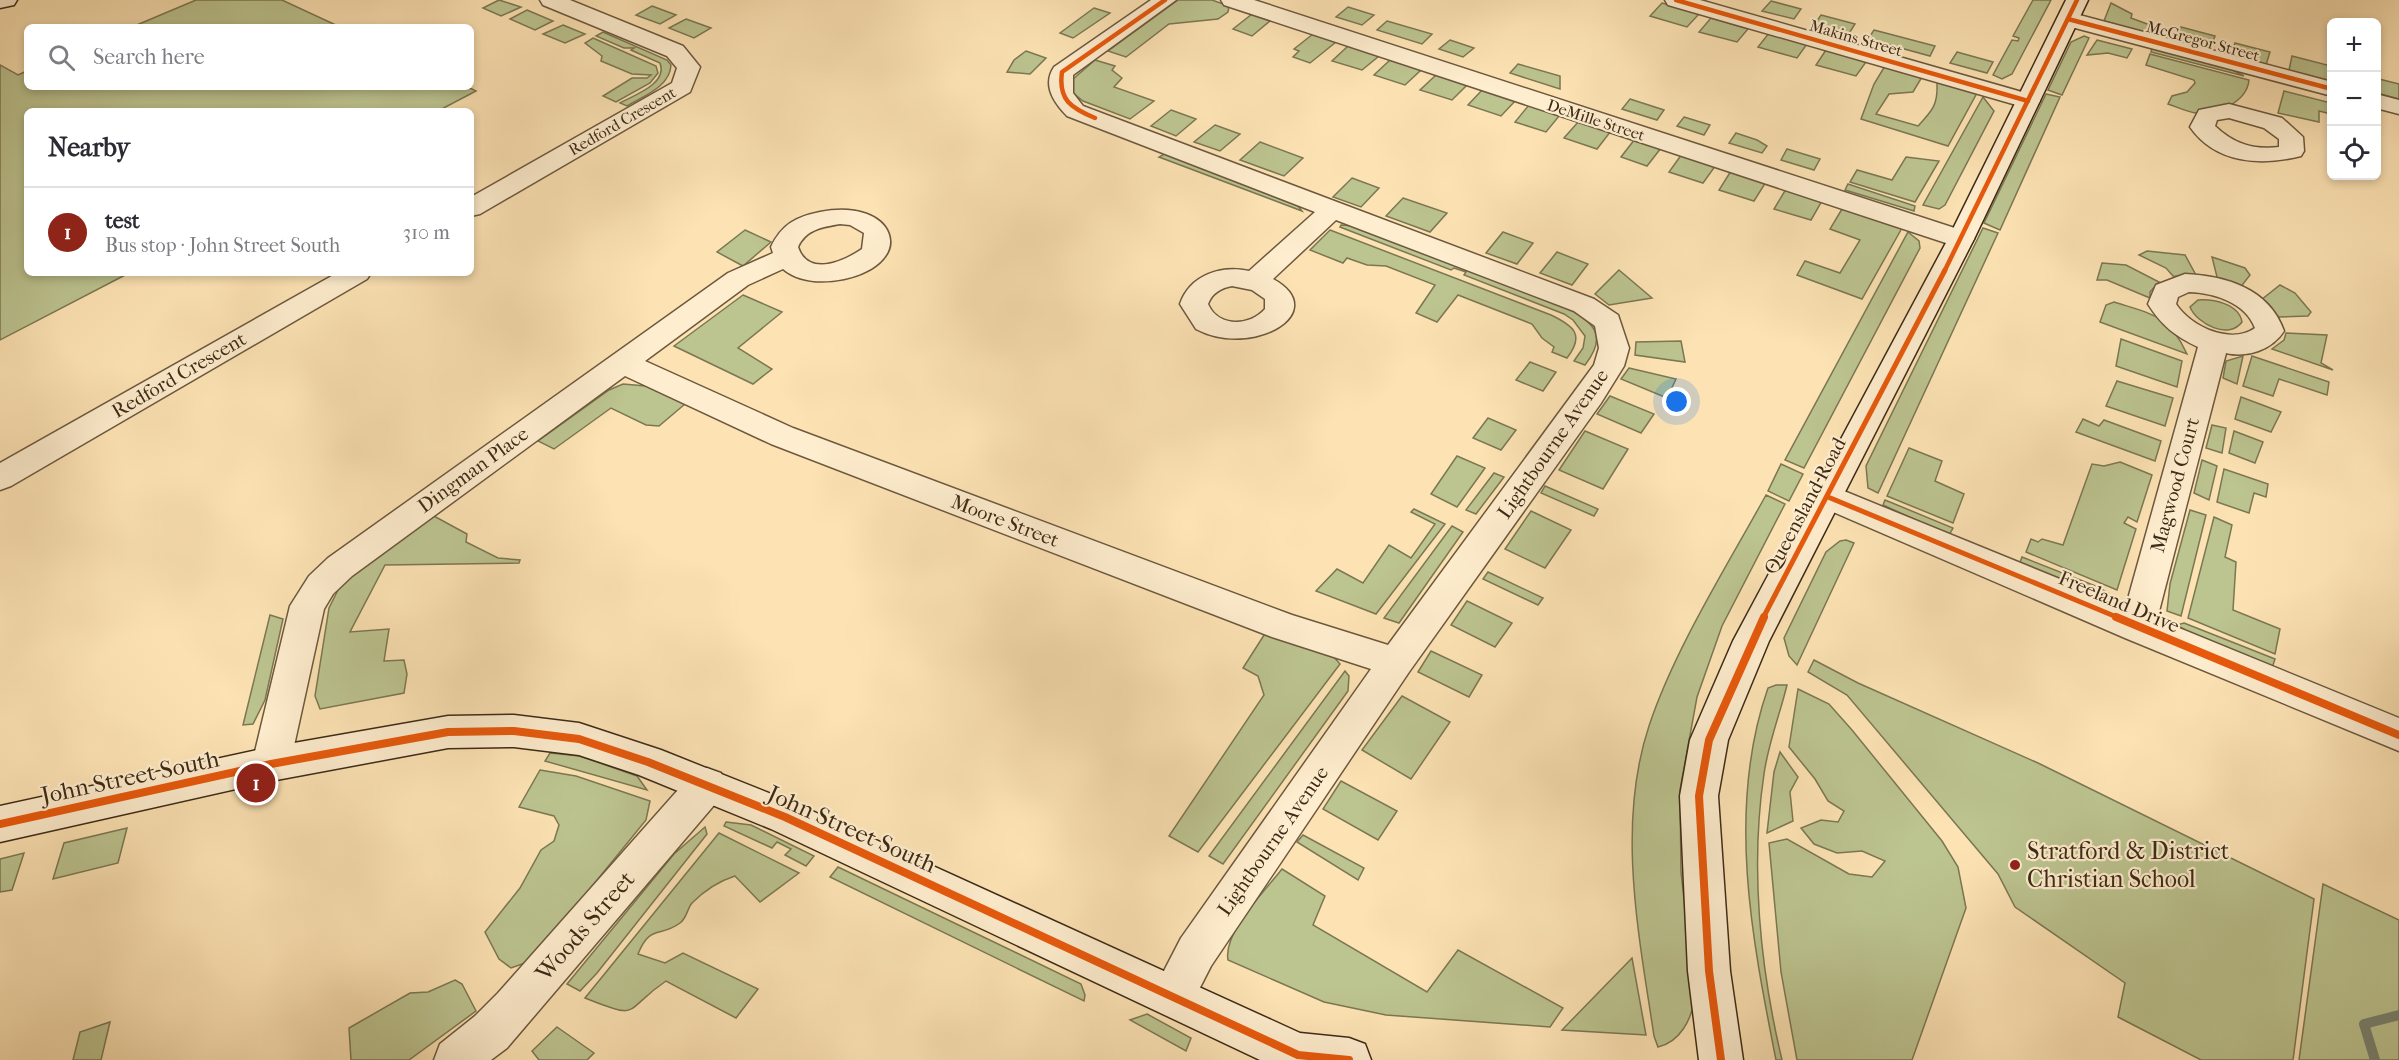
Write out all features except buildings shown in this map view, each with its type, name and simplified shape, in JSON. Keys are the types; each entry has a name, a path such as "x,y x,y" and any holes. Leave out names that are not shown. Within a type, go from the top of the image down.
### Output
{"street":[{"path":"0,2 6,0"},
{"name":"Redford Crescent","path":"474,206 682,87 687,74 689,67 675,51 551,0"},
{"name":"Lightbourne Avenue","path":"1165,0 1062,72 1058,89 1062,99 1075,111 1584,305 1608,322 1614,348 1609,366 1590,396 1396,662 1196,952 1173,996"},
{"name":"DeMille Street","path":"1232,0 1961,239"},
{"name":"Makins Street","path":"1676,0 2028,101"},
{"name":"Queensland Road","path":"1721,1060 1708,971 1699,796 1709,740 1751,641 1961,239 2072,10"},
{"name":"McGregor Street","path":"2072,10 2263,95 2327,89"},
{"path":"2381,102 2399,107"},
{"path":"1256,280 1332,210"},
{"name":"Dingman Place","path":"271,764 306,612 321,585 340,567 738,279 785,258"},
{"name":"Redford Crescent","path":"0,478 352,276"},
{"name":"Magwood Court","path":"2137,628 2214,342"},
{"name":"Moore Street","path":"621,362 782,436 1284,627 1396,662"},
{"name":"Freeland Drive","path":"1828,497 2137,628 2399,735"},
{"name":"John Street South","path":"0,824 271,764 448,732 514,731 579,739 707,785 785,817 1298,1055 1349,1060"},
{"name":"Woods Street","path":"456,1060 491,1032 513,1008 707,785"}],"green space":[{"path":"196,0 282,0 334,24 139,24"},
{"path":"499,0 521,7 501,16 483,8"},
{"path":"1178,0 1212,0 1229,6 1228,12 1218,19 1169,24 1126,57 1108,51"},
{"path":"2033,0 2051,0 2012,74 2002,79 1993,75 2012,40 2018,41 2019,38 2013,36"},
{"path":"1771,1 1801,9 1794,19 1762,11"},
{"path":"1662,3 1699,14 1687,27 1650,16"},
{"path":"2111,3 2132,14 2131,18 2158,28 2155,36 2104,21"},
{"path":"652,6 676,15 660,24 636,15"},
{"path":"1348,7 1374,15 1362,25 1336,17"},
{"path":"1094,8 1110,13 1073,38 1060,33"},
{"path":"527,10 553,21 535,30 510,19"},
{"path":"1252,14 1271,20 1252,36 1233,29"},
{"path":"1821,15 1855,24 1848,35 1814,25"},
{"path":"1711,18 1748,29 1737,42 1699,32"},
{"path":"686,19 711,28 694,38 669,28"},
{"path":"1387,21 1432,34 1422,44 1377,30"},
{"path":"563,25 585,34 565,43 543,34"},
{"path":"2181,27 2215,36 2210,49 2176,40"},
{"path":"1874,30 1935,46 1930,56 1868,39"},
{"path":"603,32 667,60 671,65 666,79 655,90 627,106 620,103 655,83 661,70 660,63 631,50 634,48 624,48 596,36"},
{"path":"1769,33 1807,44 1797,58 1758,47"},
{"path":"1313,34 1336,42 1310,63 1293,57 1299,51 1294,49"},
{"path":"2084,36 2089,38 2062,95 2048,90 2071,42"},
{"path":"593,38 656,66 658,73 650,83 616,102 603,96 632,78 647,78 651,75 632,74 601,61 602,56 585,43"},
{"path":"1450,40 1474,48 1463,57 1439,49"},
{"path":"2097,40 2132,49 2127,58 2108,53 2087,55"},
{"path":"2235,43 2270,52 2266,65 2231,56"},
{"path":"1348,46 1379,56 1362,70 1332,61"},
{"path":"2152,48 2229,68 2244,76 2151,52"},
{"path":"1826,50 1866,62 1856,76 1816,65"},
{"path":"1026,51 1046,58 1030,74 1007,72 1014,60"},
{"path":"1957,52 1993,62 1987,73 1950,63"},
{"path":"2150,54 2249,80 2247,88 2237,101 2221,110 2204,113 2186,111 2168,104 2172,96 2187,92 2195,83 2194,80 2146,65"},
{"path":"2292,56 2327,65 2327,80 2289,70"},
{"path":"1095,60 1115,66 1112,70 1122,78 1114,87 1154,101 1130,119 1083,101 1073,93 1072,80"},
{"path":"1390,60 1421,70 1405,85 1374,75"},
{"path":"1518,64 1560,76 1560,89 1510,73"},
{"path":"0,65 18,75 24,72 24,90 476,91 444,108 24,108 24,276 123,276 0,340"},
{"path":"1885,66 1922,77 1913,92 1889,94 1876,114 1918,126 1933,107 1937,84 1940,82 1977,93 1948,146 1861,119 1874,84"},
{"path":"1436,75 1467,85 1452,100 1420,90"},
{"path":"2381,80 2399,84 2399,99 2381,94"},
{"path":"1483,89 1516,100 1501,116 1468,105"},
{"path":"2284,91 2327,102 2327,113 2319,111 2319,122 2278,113"},
{"path":"2046,94 2060,97 2000,230 1984,223"},
{"path":"1983,97 1994,111 1945,205 1939,209 1923,205"},
{"path":"1630,99 1664,110 1657,120 1622,109"},
{"path":"1529,105 1560,115 1546,132 1515,122"},
{"path":"1171,110 1196,119 1176,136 1151,126"},
{"path":"1684,117 1710,125 1704,135 1677,126"},
{"path":"1579,121 1611,131 1597,149 1564,138"},
{"path":"1215,125 1240,134 1220,151 1194,142"},
{"path":"1736,133 1767,146 1762,153 1729,143"},
{"path":"1635,139 1661,148 1647,166 1621,157"},
{"path":"1260,142 1303,158 1284,176 1240,160"},
{"path":"1787,149 1820,159 1814,170 1781,160"},
{"path":"1166,153 1295,202 1302,211 1159,157"},
{"path":"1682,154 1716,165 1703,183 1669,172"},
{"path":"1906,157 1939,161 1915,202 1850,182 1857,170 1892,180"},
{"path":"1731,171 1766,182 1754,201 1719,190"},
{"path":"1352,178 1379,188 1361,207 1333,197"},
{"path":"1848,184 1915,206 1914,211 1845,190"},
{"path":"1786,189 1822,201 1811,220 1774,209"},
{"path":"1403,198 1447,213 1430,232 1386,216"},
{"path":"1842,209 1902,228 1862,299 1797,275 1805,261 1840,273 1860,240 1830,229"},
{"path":"1341,225 1354,226 1565,306 1583,318 1594,330 1597,337 1592,354 1585,365 1574,361 1583,348 1585,336 1573,320 1564,314 1464,275 1466,272 1454,268 1451,270 1340,227"},
{"path":"1983,228 1998,233 1878,493 1868,488 1866,466"},
{"path":"745,230 771,242 743,266 717,252"},
{"path":"1330,230 1551,315 1566,323 1574,332 1576,337 1572,350 1567,358 1552,352 1554,347 1542,338 1532,324 1458,295 1437,322 1416,313 1435,285 1386,266 1367,265 1347,258 1343,263 1310,250"},
{"path":"1503,232 1533,243 1517,264 1486,253"},
{"path":"1908,232 1919,241 1920,248 1804,468 1785,460"},
{"path":"2147,251 2185,255 2197,277 2173,276 2166,268 2139,255"},
{"path":"1557,252 1588,264 1572,285 1540,273"},
{"path":"2212,257 2245,268 2250,275 2240,288 2218,281"},
{"path":"2102,263 2126,265 2159,282 2150,292 2150,298 2107,280 2097,280"},
{"path":"1619,270 1652,298 1609,305 1595,294"},
{"path":"2280,285 2295,293 2311,312 2308,316 2279,317 2261,300"},
{"path":"743,295 782,312 738,348 772,369 753,384 674,346"},
{"path":"2198,300 2211,300 2231,307 2240,316 2242,322 2229,330 2214,328 2206,324 2190,307"},
{"path":"2114,302 2158,318 2173,331 2187,354 2100,322 2106,305"},
{"path":"2286,333 2327,335 2321,363 2333,370 2272,349 2284,340"},
{"path":"2121,339 2182,361 2177,387 2116,366"},
{"path":"1681,341 1685,362 1635,355 1636,342"},
{"path":"2243,356 2237,384 2223,378 2226,361"},
{"path":"2252,356 2329,382 2327,395 2279,379 2273,396 2243,386"},
{"path":"1530,362 1556,372 1543,391 1516,380"},
{"path":"1629,368 1676,379 1667,398 1621,379"},
{"path":"2117,381 2173,398 2165,426 2106,406"},
{"path":"623,384 646,386 685,404 659,426 646,425 611,408 554,449 538,441 609,390"},
{"path":"1610,396 1654,414 1641,433 1597,414"},
{"path":"2241,397 2281,412 2271,432 2235,419"},
{"path":"1488,418 1516,430 1501,450 1473,438"},
{"path":"2083,419 2099,426 2104,420 2161,441 2155,461 2076,432"},
{"path":"2212,425 2226,428 2222,453 2206,448"},
{"path":"1585,431 1628,449 1603,489 1559,470"},
{"path":"2234,431 2263,442 2255,463 2229,453"},
{"path":"1909,448 1942,461 1935,481 1964,494 1953,523 1887,496"},
{"path":"1457,456 1485,468 1457,507 1431,494"},
{"path":"2202,460 2217,466 2209,500 2194,493"},
{"path":"2120,462 2152,475 2137,522 2128,517 2124,523 2136,529 2117,590 2026,552 2031,539 2038,542 2042,539 2063,545 2092,464 2104,466"},
{"path":"1781,464 1803,474 1789,501 1768,491"},
{"path":"2224,469 2268,484 2266,497 2254,493 2249,513 2217,502"},
{"path":"1494,473 1504,477 1476,514 1466,510"},
{"path":"1545,486 1598,509 1594,516 1541,493"},
{"path":"1766,495 1785,504 1722,626 1697,697 1680,790 1681,872 1695,999 1691,1015 1683,1029 1672,1040 1658,1047 1654,1036 1642,959 1634,881 1632,841 1639,764 1649,726 1672,668 1702,609"},
{"path":"1885,500 1953,528 1949,535 1883,505"},
{"path":"1414,509 1445,524 1376,614 1316,591 1337,569 1363,583 1389,545 1411,558 1435,524 1411,512"},
{"path":"2190,510 2206,515 2181,616 2167,611 2170,584"},
{"path":"1531,511 1571,530 1545,568 1505,549"},
{"path":"432,515 467,534 466,542 498,558 520,560 519,563 385,565 350,632 389,629 384,661 404,660 407,674 404,693 320,709 315,696 329,608 343,580"},
{"path":"2214,517 2232,525 2225,557 2236,562 2233,610 2280,629 2275,654 2188,618"},
{"path":"1452,526 1463,532 1399,623 1384,618"},
{"path":"1846,540 1854,543 1797,665 1789,656 1784,638 1826,552 1840,541"},
{"path":"2022,557 2108,593 2099,595 2019,565"},
{"path":"1488,572 1543,598 1538,605 1483,579"},
{"path":"1467,601 1512,623 1495,647 1451,625"},
{"path":"270,615 283,619 265,700 253,724 243,725"},
{"path":"2184,623 2275,659 2272,668 2194,636 2177,625"},
{"path":"1266,632 1333,656 1340,664 1198,852 1169,836 1264,695 1258,676 1243,668"},
{"path":"1431,651 1482,675 1469,697 1418,672"},
{"path":"1814,660 1858,683 2038,763 2314,899 2293,1060 2201,1060 2118,1017 2125,983 2015,907 1998,874 1847,695 1808,672"},
{"path":"1345,671 1349,676 1348,691 1223,864 1209,856"},
{"path":"1787,685 1764,774 1760,809 1758,881 1763,954 1782,1060 1776,1060 1759,968 1747,874 1746,827 1748,780 1755,733 1768,688"},
{"path":"1798,689 1829,704 1942,841 1958,867 1966,908 1912,1060 1797,1060 1781,972 1769,843 1787,839 1849,874 1872,877 1885,861 1862,851 1837,853 1814,844 1801,828 1821,820 1838,822 1844,811 1828,801 1815,779 1789,747"},
{"path":"1402,696 1450,722 1411,779 1362,750"},
{"path":"1780,752 1798,777 1790,792 1793,821 1767,833 1774,772"},
{"path":"550,753 580,756 637,776 647,790 545,761"},
{"path":"540,770 576,776 650,801 646,820 550,938 525,963 511,968 499,959 485,932 520,888 541,850 554,841 559,825 554,816 519,807"},
{"path":"1341,781 1397,811 1378,840 1323,809"},
{"path":"726,822 751,825 814,856 806,866 785,855 791,849 777,842 772,848 724,826"},
{"path":"705,827 707,834 597,973 580,991 567,984 674,854"},
{"path":"127,828 118,863 53,879 64,843"},
{"path":"719,833 799,873 760,902 735,876 723,881 692,903 680,923 651,935 638,954 665,963 683,953 758,989 736,1018 666,981 636,1006 624,1011 585,998"},
{"path":"1303,835 1364,868 1358,880 1297,842"},
{"path":"24,853 12,890 0,892 0,859"},
{"path":"838,867 1081,984 1085,995 1084,1001 830,877"},
{"path":"1282,869 1325,896 1313,925 1427,992 1458,950 1563,1008 1550,1027 1386,1015 1324,1002 1228,960 1228,949 1238,925"},
{"path":"2323,884 2399,920 2399,1060 2299,1060"},
{"path":"1632,958 1646,1035 1562,1030"},
{"path":"455,980 462,984 476,1011 409,1060 351,1060 349,1028 410,993 428,992"},
{"path":"1147,1014 1191,1038 1186,1051 1130,1020"},
{"path":"110,1022 101,1060 73,1060 80,1032"},
{"path":"557,1027 594,1053 587,1060 539,1060 532,1051"}],"waterway":[{"path":"2375,1060 2364,1024 2399,1015"}],"cycle path":[{"path":"1095,118 1066,103 1061,91 1062,72 1165,0"},
{"path":"1676,0 2028,101"},
{"path":"1721,1060 1709,971 1699,796 1709,740 1751,641 1961,239 2077,0"},
{"path":"2068,19 2327,88"},
{"path":"1828,497 2399,735"},
{"path":"0,824 271,764 448,732 514,731 579,739 648,762 785,817 1298,1055 1349,1060"}],"place":[{"name":"test","path":"256,783"},
{"name":"Stratford & District Christian School","path":"2015,865"}]}
